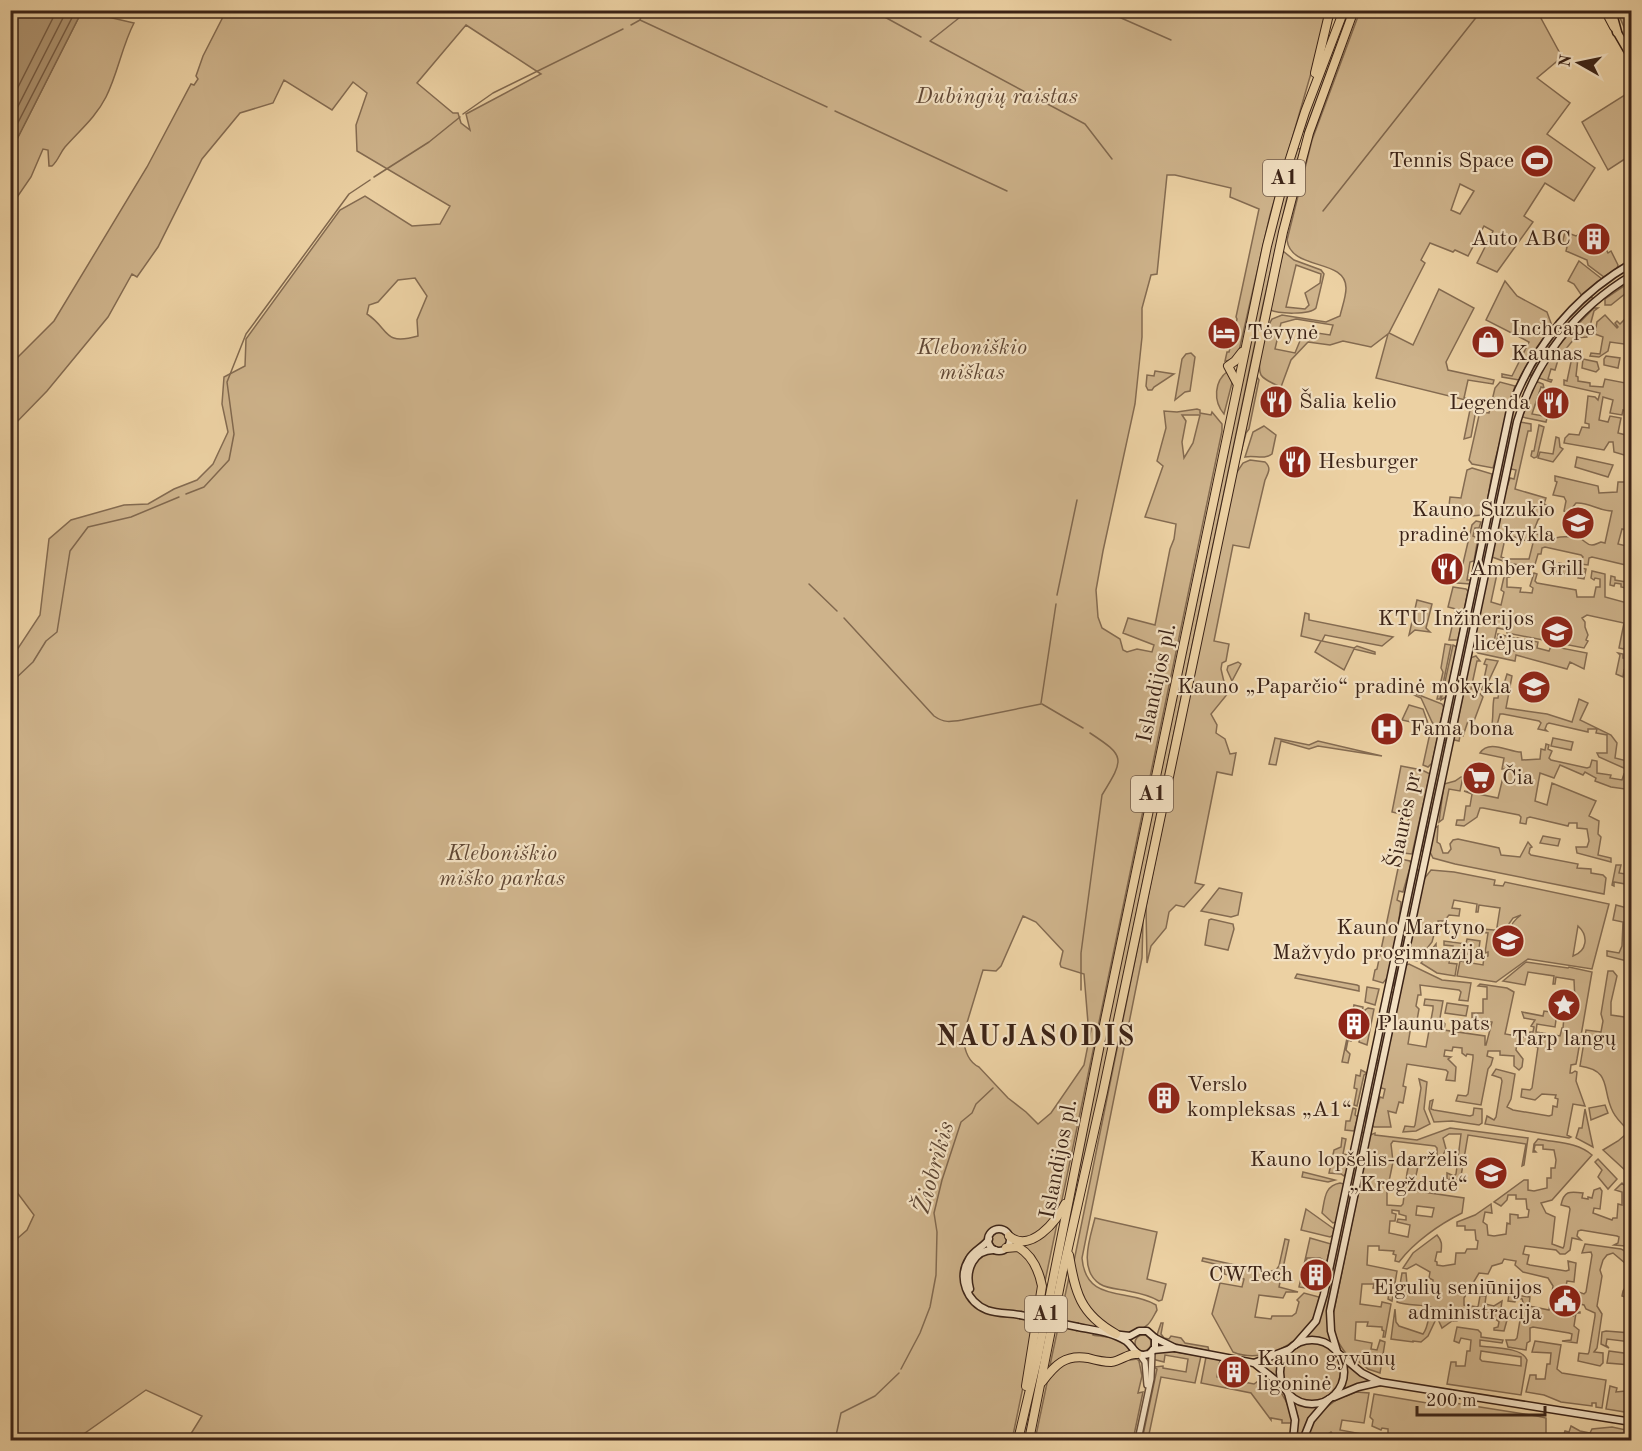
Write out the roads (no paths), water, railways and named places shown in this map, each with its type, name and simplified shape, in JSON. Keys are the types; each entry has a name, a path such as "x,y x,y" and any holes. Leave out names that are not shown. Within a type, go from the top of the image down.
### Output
{"highway":[{"path":"1305,112 1330,10"},
{"name":"Islandijos pl.","path":"1019,1436 1269,236 1305,112 1344,10"},
{"name":"Islandijos pl.","path":"1029,1440 1282,232 1309,133 1355,10"},
{"path":"1605,10 1617,32"},
{"path":"1611,10 1617,32"},
{"path":"1237,384 1228,366 1245,348"},
{"path":"1009,1236 1022,1242 1042,1233 1057,1218 1069,1194"},
{"path":"1006,1248 1018,1247 1026,1253 1038,1271 1041,1286 1019,1436"},
{"path":"1068,1249 1073,1282 1080,1300 1098,1322 1112,1334"},
{"path":"1039,1386 1056,1364 1068,1358 1080,1357 1112,1362 1131,1354 1139,1355"}],"main road":[{"path":"1617,32 1632,58"},
{"name":"Šiaurės pr.","path":"1293,1347 1316,1320 1320,1311 1505,430 1515,395 1538,350 1556,326 1596,287 1632,263"},
{"name":"Šiaurės pr.","path":"1337,1352 1331,1331 1330,1311 1515,432 1534,379 1556,342 1579,315 1597,299 1632,275"},
{"path":"1596,287 1597,299"},
{"path":"1525,375 1534,379"},
{"path":"1515,395 1525,399"},
{"path":"1465,620 1475,622"},
{"path":"1452,681 1462,683"},
{"path":"1388,988 1398,990"},
{"path":"1010,1313 981,1302 969,1286 969,1270 973,1261 984,1251 1000,1251 1010,1243 1009,1236 1005,1231 999,1229 991,1233 985,1245 973,1254 966,1264 964,1275 965,1287 970,1297 978,1305 994,1312 1010,1313 1112,1334 1130,1336 1144,1330 1175,1348 1254,1363 1294,1397 1304,1402 1314,1403 1358,1387 1380,1382"},
{"path":"989,1239 990,1245 995,1250"},
{"path":"1112,1334 1124,1340 1139,1355 1146,1355 1152,1351 1156,1345 1155,1338"},
{"path":"1131,1346 1134,1334"},
{"path":"1254,1363 1305,1341 1316,1340 1328,1344 1362,1373 1380,1382 1632,1422"},
{"path":"1293,1347 1284,1358 1281,1370 1295,1420 1293,1440"},
{"path":"1152,1351 1175,1348"},
{"path":"1303,1440 1311,1420 1336,1393 1343,1380 1344,1365 1337,1352"}],"street":[{"path":"1138,1440 1152,1375 1152,1351"},
{"path":"1139,1355 1145,1362 1148,1389"}],"water":[{"path":"10,11 82,11 11,151"}],"waterway":[{"path":"640,20 643,10"},
{"path":"872,10 921,37"},
{"path":"969,10 930,41 1085,124 1112,159"},
{"path":"1103,10 1171,40"},
{"path":"1323,211 1482,10"},
{"path":"631,25 640,20 827,107"},
{"path":"463,114 493,93 623,29"},
{"path":"835,111 1007,191"},
{"path":"374,177 429,142 460,117"},
{"path":"186,494 204,487 229,460 234,434 227,382 246,334 349,194 370,180"},
{"path":"10,687 33,662 46,641 57,632 70,551 88,527 131,517 179,497"},
{"name":"Žiobrikis","path":"1057,595 1077,500"},
{"path":"809,584 837,611"},
{"name":"Žiobrikis","path":"1041,703 1056,604"},
{"path":"844,618 934,716 941,720 958,721 1041,704"},
{"name":"Žiobrikis","path":"1042,704 1083,728"},
{"name":"Žiobrikis","path":"1081,990 1081,953 1102,795 1118,765 1118,759 1110,747 1090,733"},
{"name":"Žiobrikis","path":"901,1369 920,1333 930,1307 936,1275 937,1232 934,1213 942,1180 961,1122 972,1113 976,1104 993,1088"},
{"name":"Žiobrikis","path":"835,1440 841,1413 875,1396 899,1373"}],"place":[{"name":"Tennis Space","path":"1537,161"},
{"name":"Auto ABC","path":"1594,239"},
{"name":"Tėvynė","path":"1224,333"},
{"name":"Inchcape Kaunas","path":"1488,342"},
{"name":"Šalia kelio","path":"1276,402"},
{"name":"Legenda","path":"1553,403"},
{"name":"Hesburger","path":"1295,462"},
{"name":"Kauno Suzukio pradinė mokykla","path":"1578,523"},
{"name":"Amber Grill","path":"1447,569"},
{"name":"KTU Inžinerijos licėjus","path":"1557,632"},
{"name":"Kauno „Paparčio“ pradinė mokykla","path":"1534,687"},
{"name":"Fama bona","path":"1387,729"},
{"name":"Čia","path":"1479,778"},
{"name":"Kauno Martyno Mažvydo progimnazija","path":"1508,941"},
{"name":"Tarp langų","path":"1564,1005"},
{"name":"Plaunu pats","path":"1354,1024"},
{"name":"Verslo kompleksas „A1“","path":"1164,1098"},
{"name":"Kauno lopšelis-darželis „Kregždutė“","path":"1491,1173"},
{"name":"CWTech","path":"1316,1275"},
{"name":"Eigulių seniūnijos administracija","path":"1565,1301"},
{"name":"Kauno gyvūnų ligoninė","path":"1234,1372"}],"district":[{"name":"NAUJASODIS","path":"1036,1038"}],"park label":[{"name":"Dubingių raistas","path":"997,97"},
{"name":"Kleboniškio miškas","path":"972,360"},
{"name":"Kleboniškio miško parkas","path":"502,866"}]}
